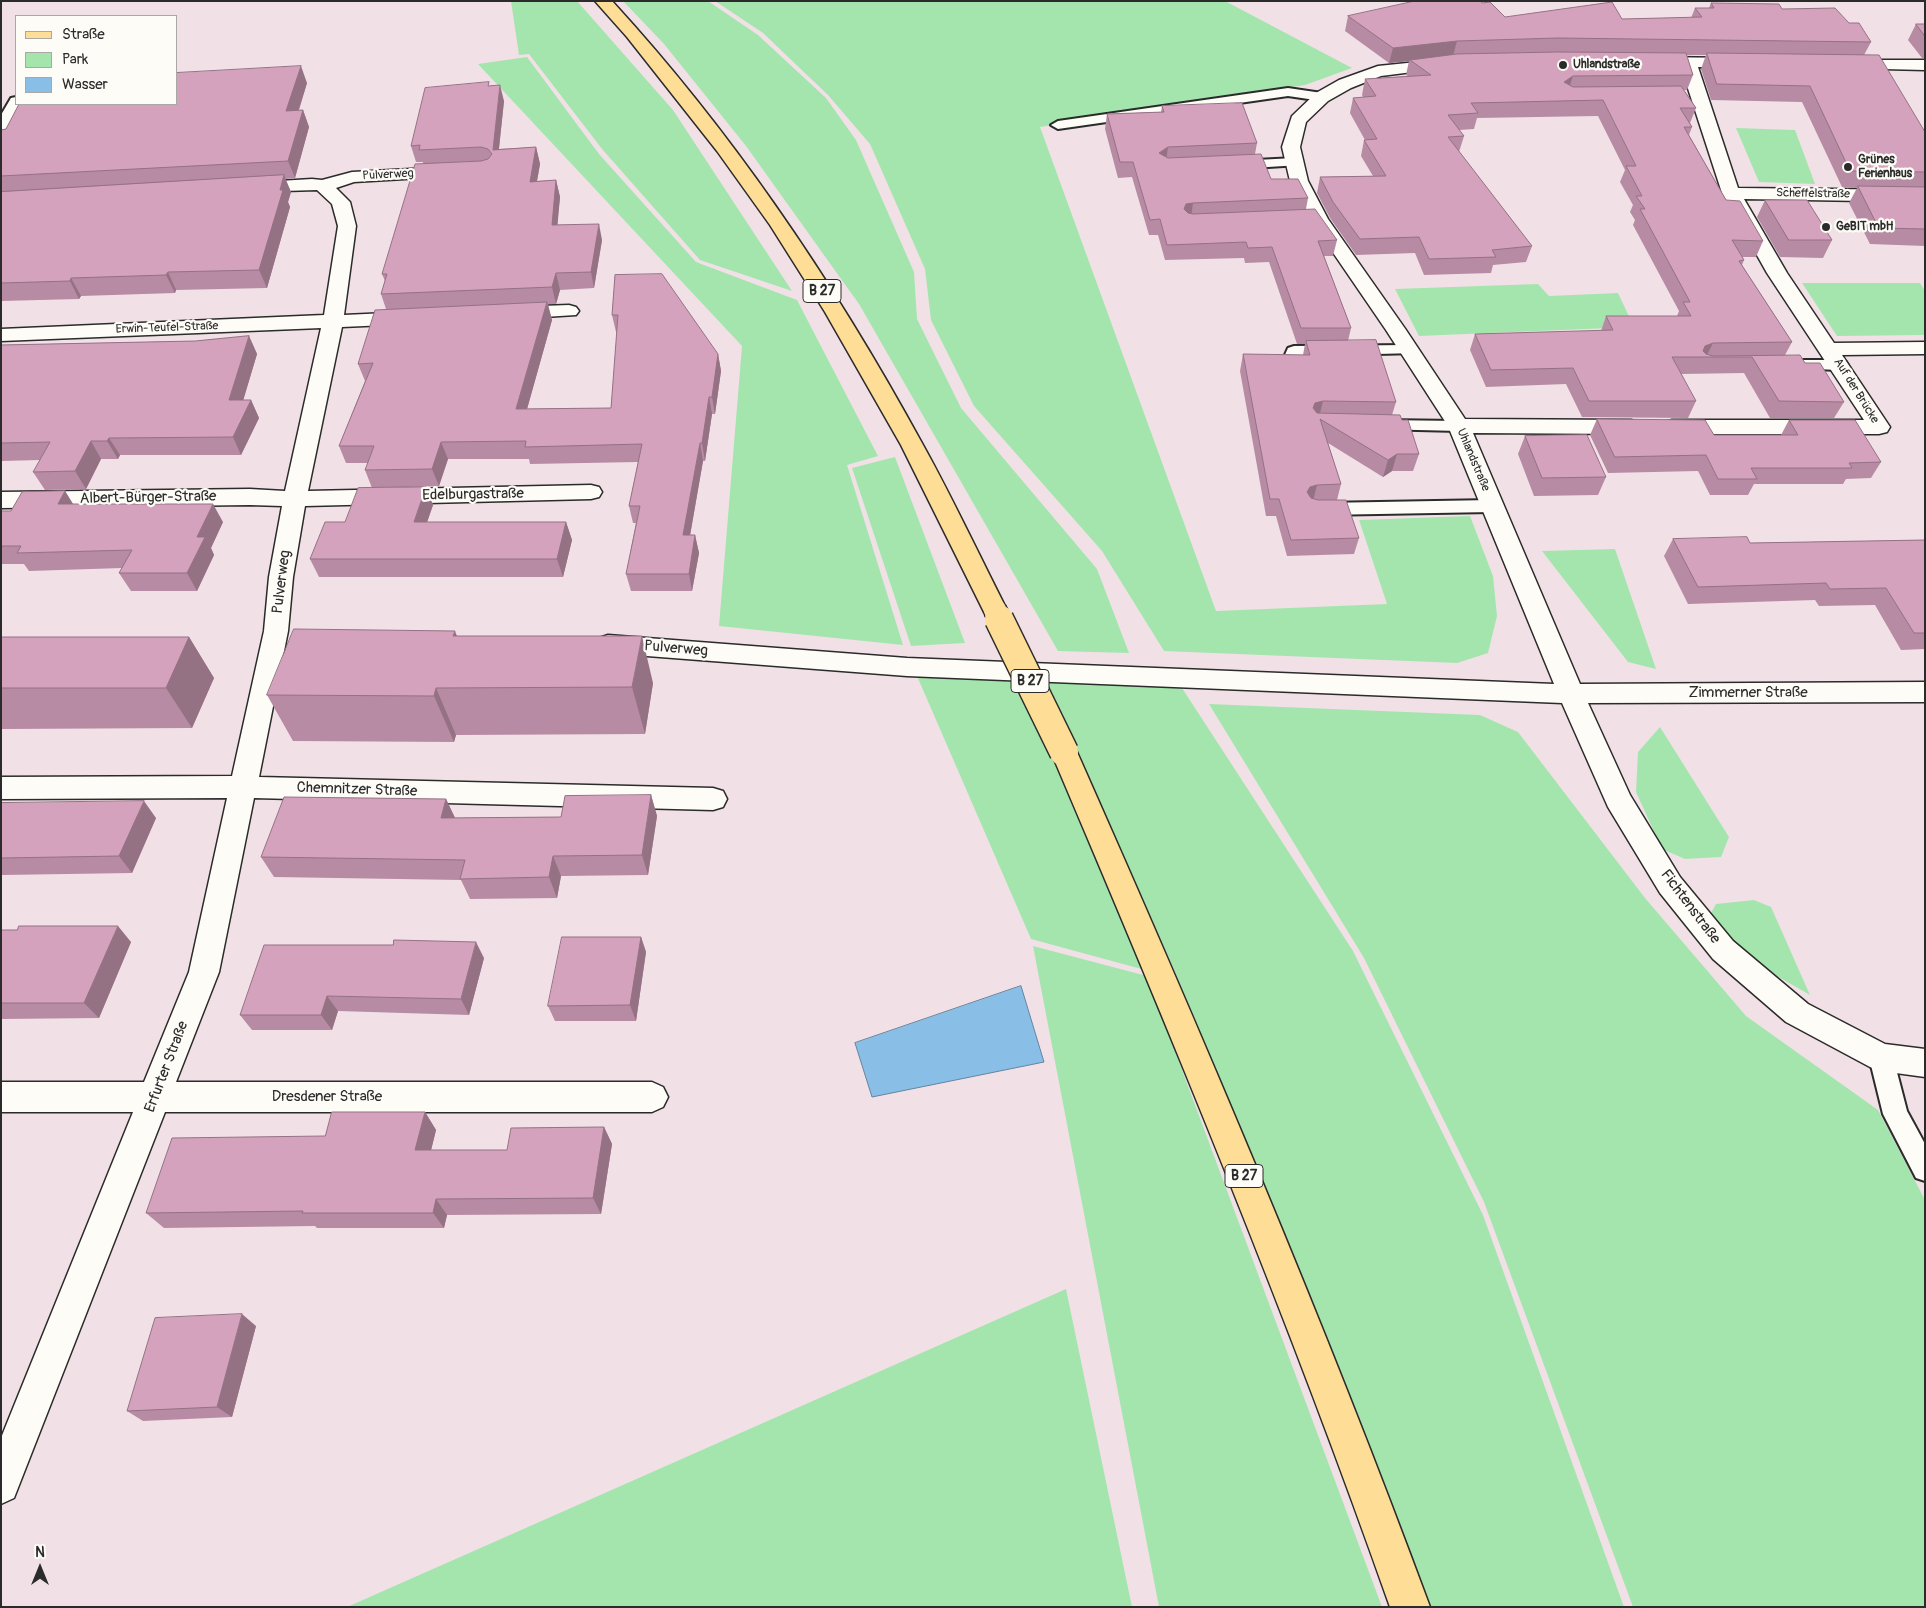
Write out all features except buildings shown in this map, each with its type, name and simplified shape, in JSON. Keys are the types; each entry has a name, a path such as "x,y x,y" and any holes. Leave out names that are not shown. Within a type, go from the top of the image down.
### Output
{"main road":[{"name":"B 27","path":"602,1 633,34 723,147 779,224 835,312 912,445 1064,752 1194,1050 1360,1465 1410,1607"}],"street":[{"path":"1630,62 1758,64"},
{"name":"Uhlandstraße","path":"1462,63 1378,71 1345,84 1322,97 1298,120 1291,147 1299,181 1319,219 1410,350 1459,426 1533,598 1571,694"},
{"name":"Auf der Brücke","path":"1459,426 1879,427 1777,273 1731,193 1690,96 1688,63"},
{"path":"1828,64 1925,65"},
{"name":"Pulverweg","path":"228,188 312,184 323,186 352,177 467,171"},
{"name":"Pulverweg","path":"286,631 281,577 295,499 333,321 348,226 341,202 323,186"},
{"name":"Scheffelstraße","path":"1731,193 1925,196"},
{"path":"489,314 568,311"},
{"name":"Erwin-Teufel-Straße","path":"1,335 430,317"},
{"path":"1834,357 1925,348"},
{"name":"Edelburgastraße","path":"295,499 591,492"},
{"name":"Albert-Bürger-Straße","path":"1,500 250,497 295,499"},
{"name":"Erfurter Straße","path":"1,1485 204,972 242,787 286,631"},
{"name":"Pulverweg","path":"587,642 907,668 1571,694"},
{"name":"Zimmerner Straße","path":"1571,694 1925,692"},
{"name":"Fichtenstraße","path":"1571,694 1618,799 1670,885 1723,950 1797,1013 1881,1057 1925,1063"},
{"name":"Chemnitzer Straße","path":"1,788 242,787 713,799"},
{"name":"Dresdener Straße","path":"1,1097 652,1097"}],"lane":[{"path":"1058,125 1288,92 1322,97"},
{"path":"1,126 15,104"},
{"path":"1225,165 1295,162"},
{"path":"1299,220 1319,219"},
{"path":"1288,366 1294,351 1410,350"},
{"path":"1782,365 1834,357"},
{"path":"1366,425 1459,426"},
{"path":"1314,509 1492,506"},
{"path":"1881,1057 1895,1114 1925,1169"}],"green space":[{"path":"511,1 577,1 673,110 792,291 700,260 602,149 529,54 519,55"},
{"path":"623,1 708,1 758,35 826,98 856,140 914,272 917,319 961,408 1097,569 1129,653 1058,651 859,304 746,146 664,44"},
{"path":"715,1 1225,1 1352,68 1305,85 1040,127 1216,611 1387,604 1359,520 1470,516 1493,576 1497,616 1488,653 1457,663 1164,651 1102,551 974,406 931,320 925,269 870,144 828,95 763,33"},
{"path":"527,57 599,154 696,262 797,300 878,456 847,465 903,645 719,626 742,346 478,64"},
{"path":"1736,128 1795,130 1815,184 1759,182"},
{"path":"1802,283 1920,283 1925,291 1925,335 1837,336"},
{"path":"1538,284 1549,296 1618,293 1634,327 1419,336 1395,289"},
{"path":"895,457 965,643 911,646 852,468"},
{"path":"1615,549 1656,669 1628,662 1542,551"},
{"path":"917,676 1019,680 1145,970 1031,939"},
{"path":"1044,681 1182,688 1353,951 1483,1215 1624,1607 1408,1607 1175,972"},
{"path":"1209,704 1480,715 1518,732 1645,898 1746,1016 1878,1110 1925,1200 1925,1607 1633,1607 1484,1202 1364,958"},
{"path":"1660,727 1729,837 1721,857 1685,859 1662,849 1636,792 1638,752"},
{"path":"1754,900 1771,907 1810,995 1763,968 1727,939 1710,915 1716,904"},
{"path":"1033,946 1147,976 1382,1607 1159,1607"},
{"path":"1066,1289 1132,1607 347,1607"}],"water":[{"path":"1021,986 1044,1062 872,1097 855,1043"}],"place":[{"name":"Uhlandstraße","path":"1563,65"},
{"name":"Grünes Ferienhaus","path":"1848,167"},
{"name":"GeBIT mbH","path":"1826,227"}]}
